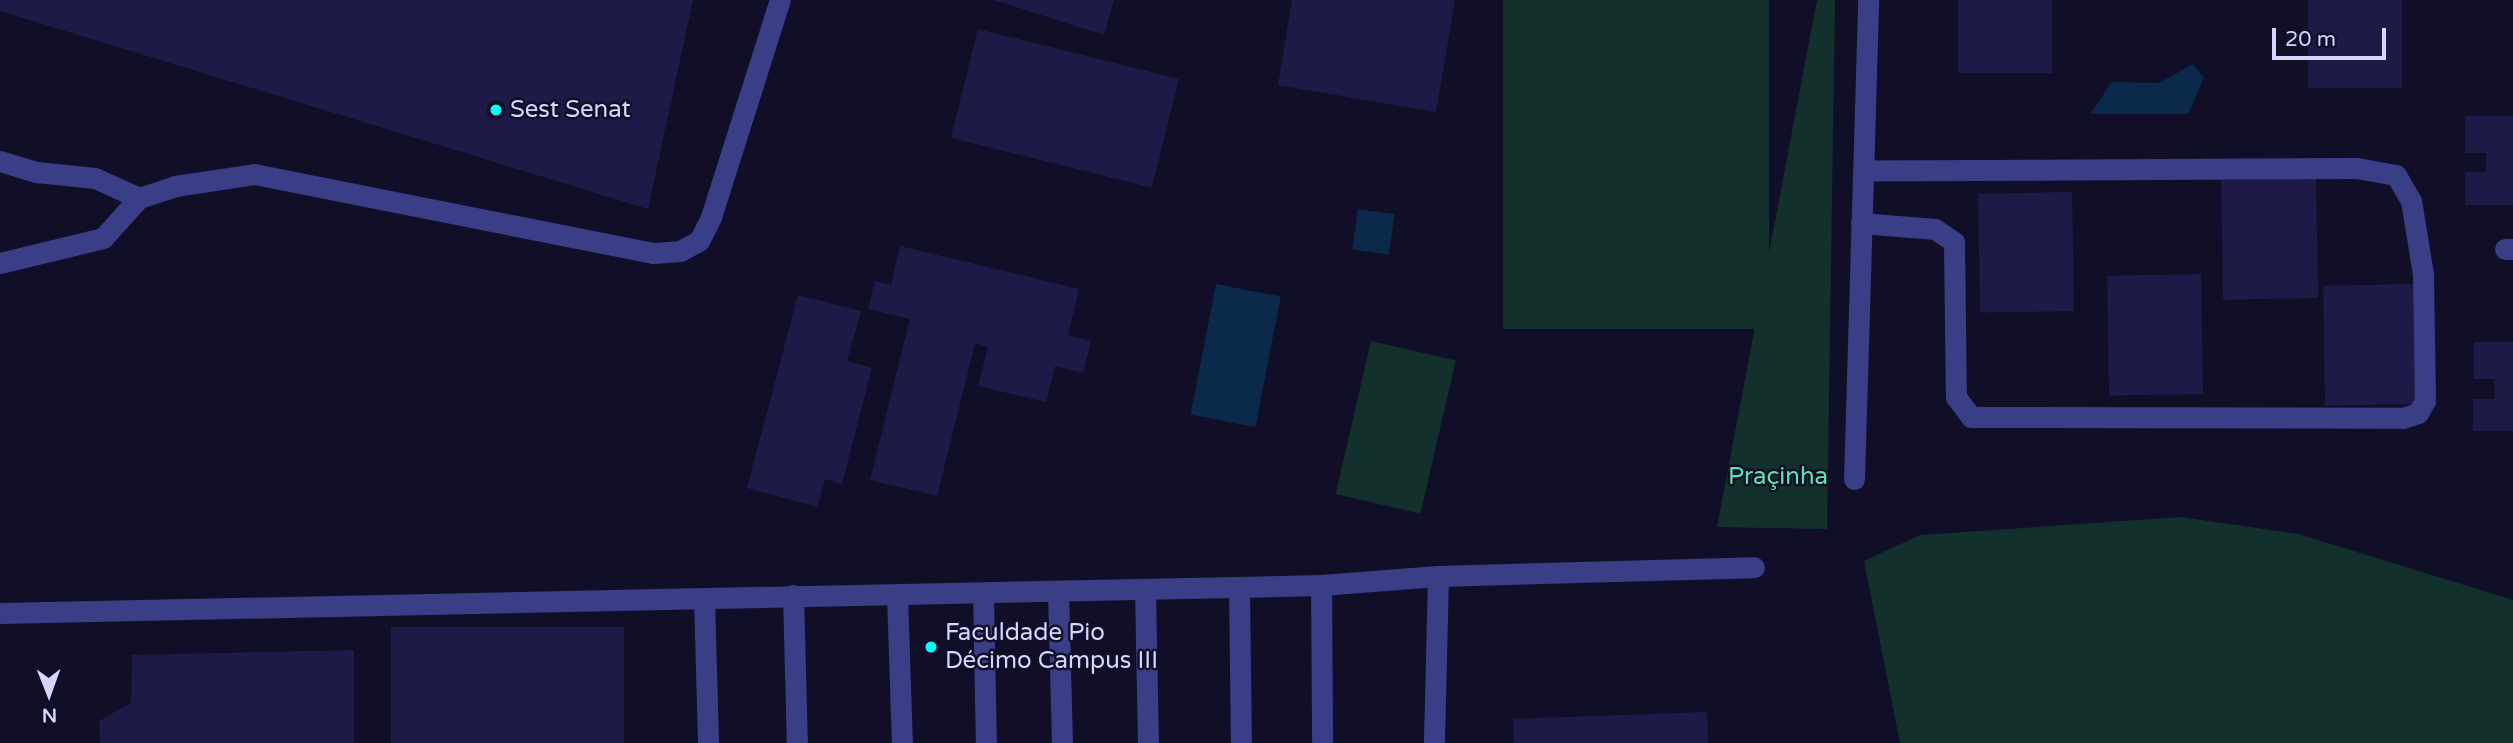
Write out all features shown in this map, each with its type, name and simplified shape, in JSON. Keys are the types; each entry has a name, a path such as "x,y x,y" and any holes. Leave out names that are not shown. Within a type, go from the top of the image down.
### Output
{"street":[{"path":"0,262 103,238 139,198 175,186 254,174 653,253 680,251 699,241 711,217 780,0"},
{"path":"1854,479 1868,0"},
{"path":"0,161 37,172 95,178 139,198"},
{"path":"1861,223 1935,229 1954,242 1956,397 1971,416 2403,418 2418,413 2426,401 2423,274 2411,201 2396,175 2356,168 1863,171"},
{"path":"0,613 1321,585 1438,576 1754,567"},
{"path":"1434,743 1438,576"},
{"path":"1321,585 1322,743"},
{"path":"1239,587 1241,743"},
{"path":"1145,589 1148,743"},
{"path":"1058,591 1062,743"},
{"path":"983,593 986,743"},
{"path":"793,595 797,743"},
{"path":"897,595 902,743"},
{"path":"704,598 708,743"}],"green space":[{"path":"1503,0 1769,0 1769,329 1503,329"},
{"name":"Praçinha","path":"1817,0 1835,0 1827,529 1717,527"},
{"path":"1371,341 1456,361 1420,514 1336,494"},
{"path":"2181,517 2298,534 2513,600 2513,743 1900,743 1864,561 1920,535"}],"water":[{"path":"2193,64 2204,78 2188,114 2090,114 2112,82 2159,83"},
{"path":"1358,209 1395,214 1389,255 1352,250"},
{"path":"1216,284 1281,297 1255,427 1191,415"}],"building":[{"name":"Sest Senat","path":"0,0 693,0 648,209 0,11"},
{"path":"994,0 1114,0 1104,35"},
{"path":"1292,0 1455,0 1436,112 1278,85"},
{"path":"1958,0 2052,0 2052,73 1958,73"},
{"path":"2308,0 2402,0 2402,88 2308,88"},
{"path":"978,29 1179,79 1152,188 951,138"},
{"path":"2465,116 2513,116 2513,205 2465,205 2465,172 2486,172 2486,153 2465,153"},
{"path":"2316,178 2318,298 2223,300 2221,180"},
{"path":"2072,192 2074,311 1980,313 1978,194"},
{"path":"900,246 1079,289 1068,335 1091,341 1083,373 1055,366 1046,402 978,386 988,347 975,343 937,496 870,480 910,319 868,309 875,281 891,285"},
{"path":"2201,274 2203,394 2109,396 2107,276"},
{"path":"2417,284 2419,404 2325,406 2323,286"},
{"path":"798,295 861,311 847,361 872,368 842,484 825,479 817,507 747,488"},
{"path":"2474,342 2513,342 2513,431 2473,431 2473,399 2495,399 2494,379 2474,379"},
{"path":"391,627 624,627 624,743 391,743"},
{"path":"354,650 354,743 100,743 99,721 131,703 132,655"},
{"path":"1707,712 1708,743 1514,743 1513,719"}],"place":[{"name":"Sest Senat","path":"496,110"},
{"name":"Faculdade Pio Décimo Campus III","path":"931,647"}]}
